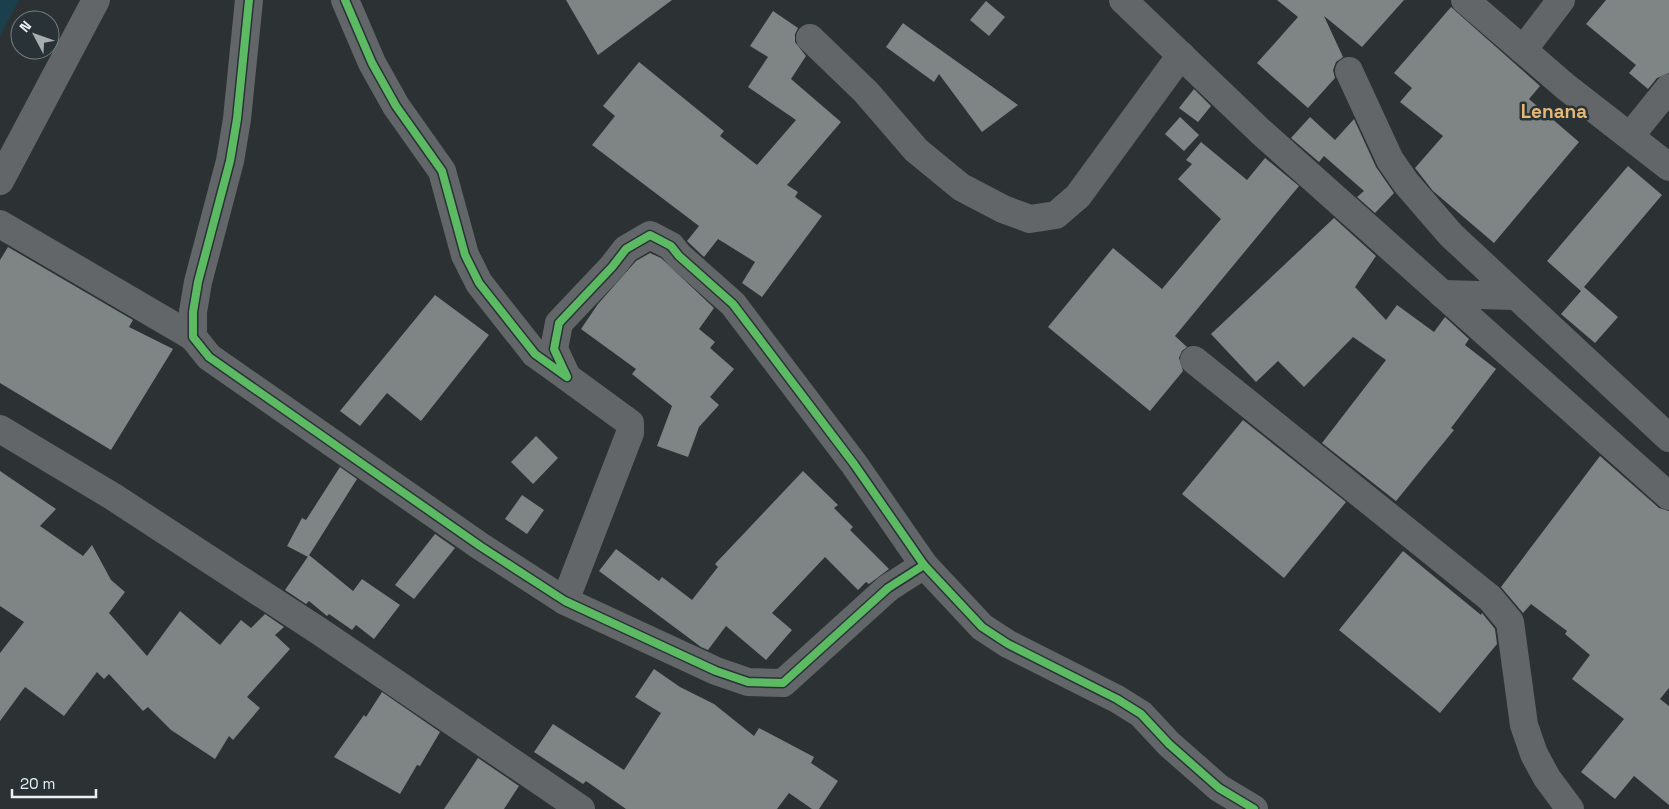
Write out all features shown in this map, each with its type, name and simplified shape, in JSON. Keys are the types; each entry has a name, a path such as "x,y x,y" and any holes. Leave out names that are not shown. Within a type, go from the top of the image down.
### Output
{"street":[{"path":"0,181 96,0"},
{"path":"193,337 193,312 198,282 230,161 237,118 249,0"},
{"path":"345,0 372,63 396,106 442,171 465,255 479,283 535,354 630,423 630,433 565,601"},
{"path":"1123,0 1261,132 1669,496"},
{"path":"1465,0 1523,50 1669,167"},
{"path":"1523,50 1561,0"},
{"path":"810,38 866,92 916,150 961,187 1003,209 1030,219 1056,215 1078,196 1181,55"},
{"path":"1349,71 1390,160 1406,183 1451,235 1669,438"},
{"path":"1630,136 1669,88"},
{"path":"0,224 193,337 209,357 245,383 480,546 565,601 716,671 748,682 783,683 888,588 924,564"},
{"path":"566,377 554,349 559,323 612,267 626,248 650,235 671,246 679,256 734,304 854,464 924,564 982,626 1008,644 1117,699 1142,714 1169,744 1218,788 1254,809"},
{"path":"1442,294 1515,296"},
{"path":"1194,360 1490,598 1510,622 1524,725 1534,754 1547,778 1570,809"},
{"path":"0,429 112,496 319,631 582,809"}],"shaded area":[{"path":"0,0 19,0 14,10 10,10 10,17 0,36"}],"building":[{"path":"566,0 672,0 598,55"},
{"path":"1277,0 1404,0 1362,47 1324,16 1343,57 1336,62 1333,70 1335,78 1308,108 1257,63 1298,17"},
{"path":"1606,0 1669,0 1669,73 1657,78 1648,89 1629,73 1636,65 1586,24"},
{"path":"986,1 1005,17 989,36 970,20"},
{"path":"1451,7 1540,86 1529,99 1579,142 1494,243 1433,191 1415,168 1443,136 1400,102 1412,88 1394,73"},
{"path":"773,11 798,28 795,34 795,42 806,56 791,79 841,122 787,185 798,192 795,197 822,216 762,297 742,283 755,262 718,239 704,257 687,241 699,226 592,145 615,116 603,106 639,62 724,131 720,136 757,165 796,120 748,87 768,57 750,46"},
{"path":"903,23 1018,105 982,132 939,74 934,82 886,47"},
{"path":"1194,89 1211,106 1198,122 1179,108"},
{"path":"1180,117 1199,135 1184,151 1165,134"},
{"path":"1310,117 1335,140 1354,119 1376,167 1394,193 1375,213 1357,197 1364,191 1324,156 1319,162 1291,138"},
{"path":"1201,142 1247,180 1265,158 1299,186 1175,336 1187,347 1182,351 1179,358 1183,371 1150,411 1048,327 1113,248 1162,289 1221,219 1178,179 1192,164 1186,160"},
{"path":"1628,166 1662,195 1584,287 1618,317 1595,343 1561,314 1581,291 1547,261"},
{"path":"1334,218 1376,256 1355,287 1386,320 1397,305 1434,332 1445,317 1469,339 1465,345 1496,369 1451,428 1454,430 1396,501 1322,443 1386,360 1353,337 1304,387 1278,361 1256,382 1211,334"},
{"path":"8,247 133,320 129,327 173,349 111,450 0,383 0,260"},
{"path":"650,253 661,258 714,308 699,329 715,342 710,348 734,369 710,397 719,405 699,427 688,457 657,446 672,406 632,374 636,369 581,329 598,304 636,261"},
{"path":"435,295 489,335 421,421 387,393 360,426 340,411"},
{"path":"1243,420 1346,502 1284,578 1182,494"},
{"path":"536,436 558,458 533,484 511,462"},
{"path":"1600,456 1659,508 1669,511 1669,688 1660,699 1669,706 1669,805 1634,776 1615,799 1581,772 1624,719 1572,679 1590,655 1565,634 1567,631 1531,604 1523,613 1501,587"},
{"path":"340,467 357,479 308,557 287,546 302,518 306,520"},
{"path":"0,471 56,509 40,526 83,556 92,545 111,580 125,592 109,613 147,656 180,611 220,645 241,620 251,628 265,614 284,627 275,635 290,649 247,697 260,708 233,740 229,736 215,759 171,730 148,707 143,711 109,674 104,679 97,672 64,716 25,687 0,721 0,653 24,622 0,606"},
{"path":"803,471 838,505 834,508 853,527 850,530 889,569 869,584 866,582 858,590 825,557 772,613 792,630 766,660 726,626 708,650 701,647 599,571 616,549 659,581 662,577 692,600 718,567 715,564"},
{"path":"522,495 544,510 527,534 505,519"},
{"path":"435,534 455,548 414,599 395,585"},
{"path":"1403,551 1481,615 1482,613 1495,629 1497,644 1440,713 1339,630"},
{"path":"309,555 353,591 362,579 400,605 374,639 356,625 352,630 329,614 327,616 309,601 306,604 285,590"},
{"path":"654,669 680,687 714,704 754,736 759,728 814,757 811,763 838,781 819,809 812,809 789,793 777,809 626,809 586,781 583,784 534,752 553,724 624,770 661,713 635,697"},
{"path":"382,692 440,732 420,766 417,765 400,794 334,757 364,715 366,717"},
{"path":"478,758 519,786 504,809 444,809"}],"cycle path":[{"path":"249,0 237,119 230,161 198,282 193,312 193,337 209,357 480,546 565,601 716,671 748,682 783,683 888,588 924,565 982,627 1008,644 1117,699 1141,714 1169,744 1219,788 1254,809"},
{"path":"345,0 372,63 396,106 442,171 465,255 479,283 535,354 567,377 554,349 559,323 612,267 626,249 650,235 671,246 679,256 733,304 854,464 924,565"}],"district":[{"name":"Lenana","path":"1554,111"}]}
